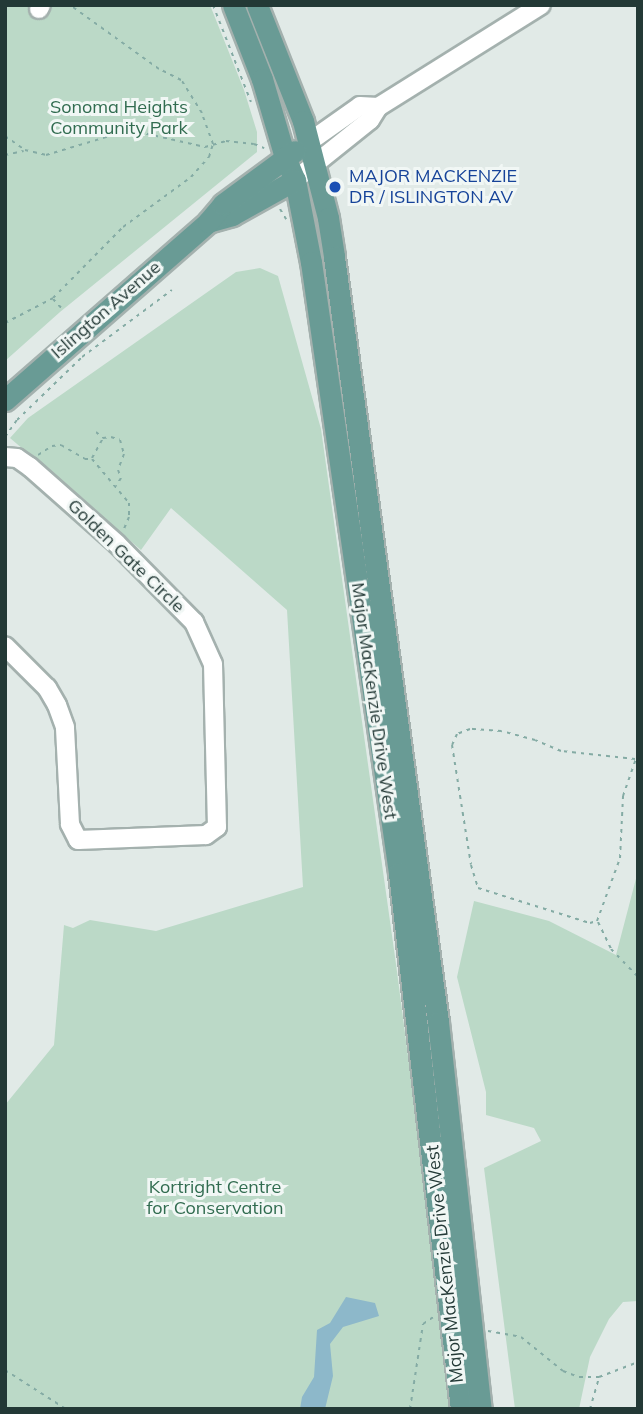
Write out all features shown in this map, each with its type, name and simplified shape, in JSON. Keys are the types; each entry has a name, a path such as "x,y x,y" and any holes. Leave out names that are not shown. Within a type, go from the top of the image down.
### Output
{"main road":[{"name":"Major MacKenzie Drive West","path":"233,5 262,79 285,157 295,180 311,262 399,873 461,1409"},
{"name":"Major MacKenzie Drive West","path":"257,5 268,26 311,152 334,257 400,723 438,1022 481,1408"},
{"name":"Islington Avenue","path":"5,400 208,222 223,204 285,157 311,152"},
{"name":"Islington Avenue","path":"208,222 232,215 295,180"}],"street":[{"name":"Islington Avenue","path":"295,180 311,152 370,120 379,107 541,5"},
{"name":"Golden Gate Circle","path":"5,457 17,458 30,467 117,544 194,622 213,664 217,827 206,835 78,840 70,824 65,727 61,716 47,688 8,654"}],"path":[{"path":"5,323 53,298 123,227 191,177 209,157 214,144 202,113 181,80 159,69 70,5"},
{"path":"213,5 254,113"},
{"path":"5,155 25,150 54,154 130,130 205,147 243,142 264,150 262,139"},
{"path":"5,136 25,150"},
{"path":"5,437 17,420 82,357 172,290"},
{"path":"53,298 64,310"},
{"path":"96,432 103,439"},
{"path":"103,439 114,437 123,447 124,454 118,470 121,478 115,486"},
{"path":"92,459 103,439"},
{"path":"36,459 43,450 57,445 92,459 127,499 130,512 117,544"},
{"path":"635,759 561,751 535,740 501,731 470,729 457,734 452,745 471,865 478,888 590,923 597,921 602,915 620,859 622,796 638,753"},
{"path":"597,921 611,949 638,977"},
{"path":"410,1409 423,1324 435,1315"},
{"path":"484,1331 521,1337 563,1371 579,1377 599,1377 638,1362"},
{"path":"5,1370 66,1409"},
{"path":"590,1409 599,1377"}],"green space":[{"name":"Sonoma Heights Community Park","path":"5,5 210,5 244,90 257,132 257,152 60,312 5,361"},
{"name":"Kortright Centre for Conservation","path":"260,268 278,276 321,429 396,964 454,1409 5,1409 5,1105 54,1045 64,925 73,928 90,920 156,931 303,887 287,610 171,508 141,550 10,438 28,418 236,272"},
{"path":"638,871 638,1301 623,1302 609,1319 590,1357 579,1409 515,1409 484,1168 541,1141 534,1128 486,1115 486,1092 457,977 474,901 549,921 616,955"}],"water":[{"path":"346,1297 375,1303 379,1316 343,1327 330,1344 333,1376 325,1409 300,1409 302,1397 314,1377 317,1330 330,1323"}],"place":[{"name":"MAJOR MACKENZIE DR / ISLINGTON AV","path":"335,187"}]}
